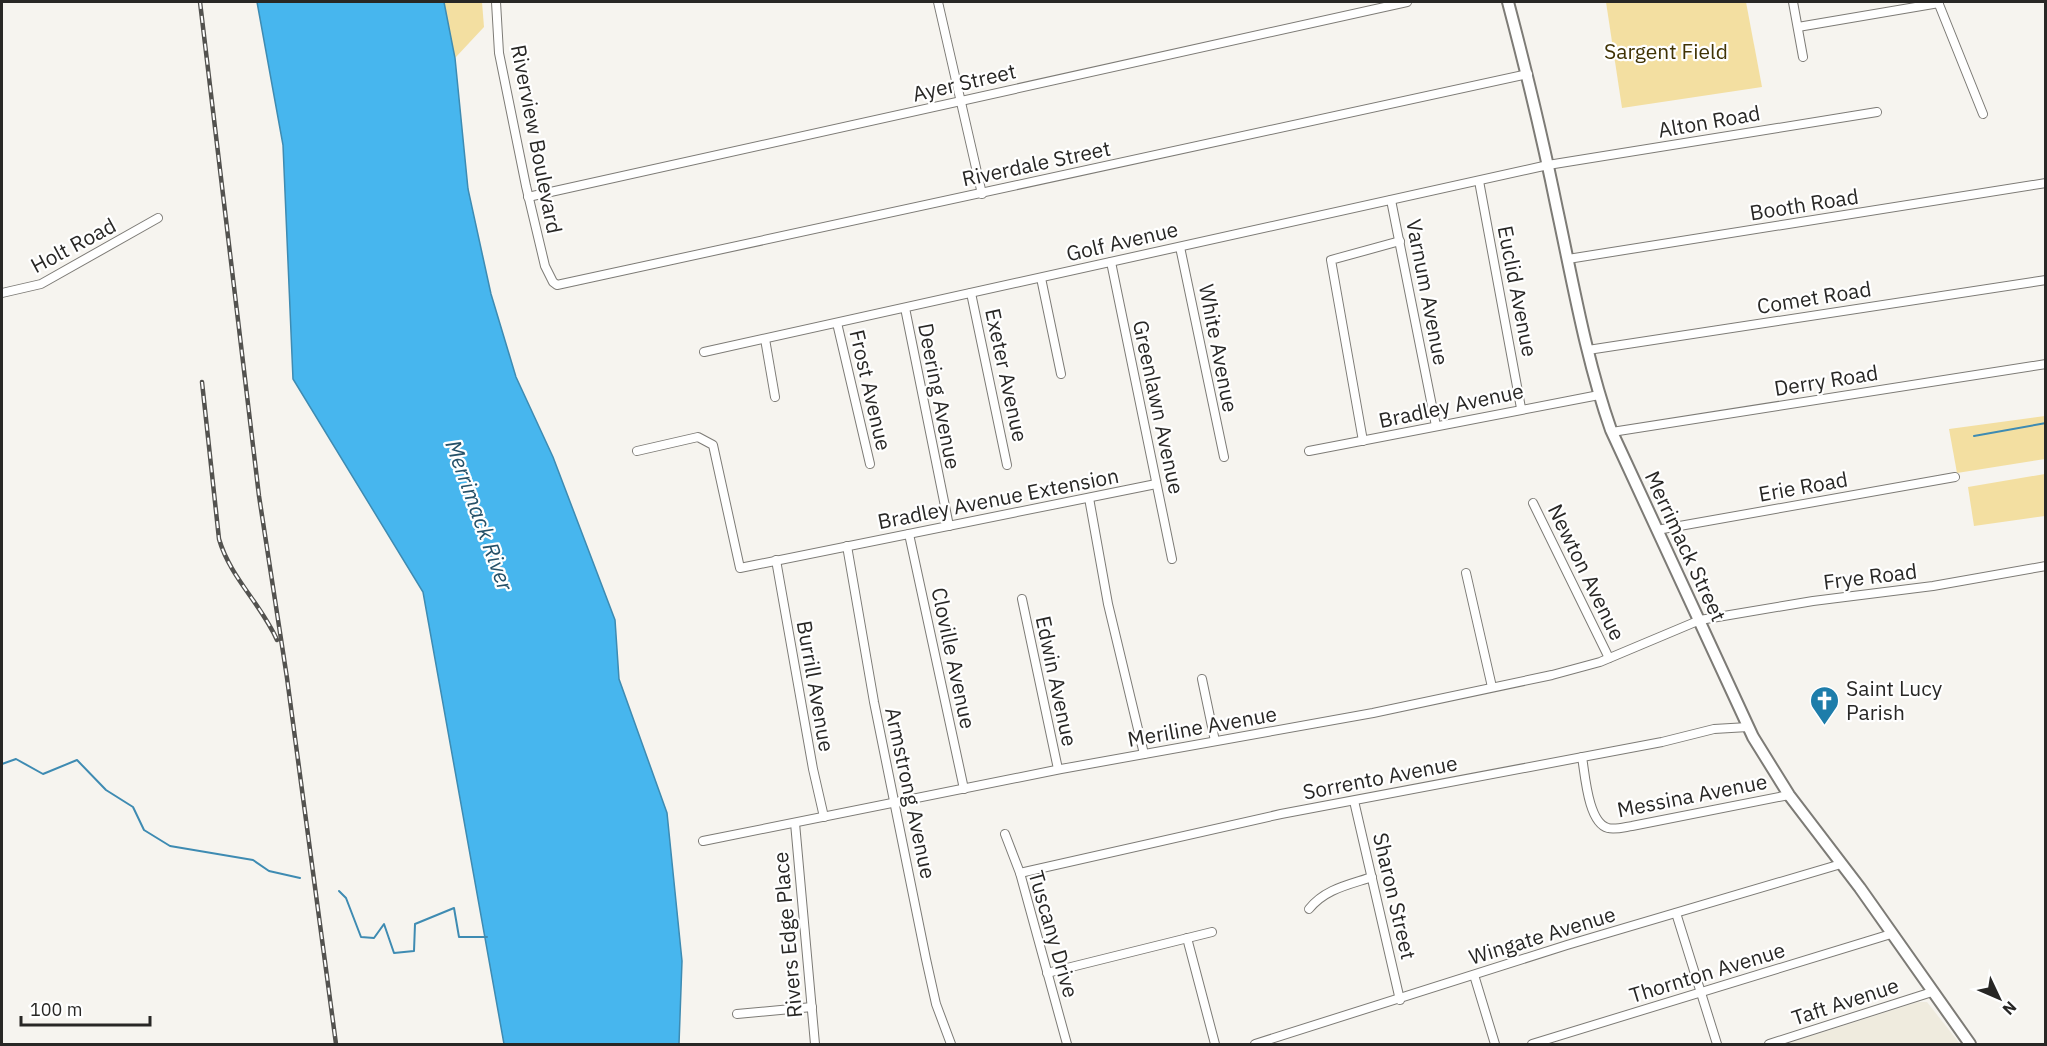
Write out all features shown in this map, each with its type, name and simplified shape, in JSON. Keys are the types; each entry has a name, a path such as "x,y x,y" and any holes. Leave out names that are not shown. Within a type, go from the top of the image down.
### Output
{"main road":[{"name":"Merrimack Street","path":"1508,2 1528,74 1588,350 1599,395 1612,432 1748,727 1789,795 1970,1044"}],"street":[{"name":"Riverview Boulevard","path":"496,2 503,73 528,197 544,266 553,282"},
{"path":"938,2 982,194"},
{"name":"Ayer Street","path":"528,197 1407,2"},
{"path":"1793,2 1803,57"},
{"path":"1798,27 1938,2 1983,114"},
{"name":"Riverdale Street","path":"553,282 564,285 1528,74"},
{"name":"Alton Road","path":"1548,165 1877,112"},
{"name":"Golf Avenue","path":"704,352 1548,165"},
{"name":"Euclid Avenue","path":"1479,181 1521,408"},
{"name":"Booth Road","path":"1568,259 2046,183"},
{"name":"Varnum Avenue","path":"1391,200 1436,426"},
{"name":"Holt Road","path":"2,293 41,284 158,218"},
{"path":"1363,441 1331,260 1400,241"},
{"name":"White Avenue","path":"1180,247 1224,457"},
{"name":"Greenlawn Avenue","path":"1111,262 1172,559"},
{"path":"1041,278 1061,374"},
{"name":"Comet Road","path":"1588,350 2046,280"},
{"name":"Exeter Avenue","path":"971,293 1007,465"},
{"name":"Deering Avenue","path":"905,308 949,526"},
{"name":"Frost Avenue","path":"837,323 870,464"},
{"path":"765,339 775,397"},
{"name":"Derry Road","path":"1612,432 2046,364"},
{"name":"Bradley Avenue","path":"1309,451 1521,408 1599,395"},
{"path":"637,451 698,437 708,441 716,451 740,568 847,546"},
{"name":"Erie Road","path":"1657,530 1955,477"},
{"name":"Bradley Avenue Extension","path":"847,546 1156,484"},
{"path":"1089,498 1116,640 1144,754"},
{"name":"Newton Avenue","path":"1533,503 1609,658"},
{"name":"Cloville Avenue","path":"909,534 964,789"},
{"name":"Armstrong Avenue","path":"847,546 876,711 936,1004 951,1044"},
{"name":"Burrill Avenue","path":"777,560 813,769 824,817"},
{"name":"Frye Road","path":"1700,620 1813,601 1933,586 2046,566"},
{"path":"1466,573 1492,687"},
{"name":"Edwin Avenue","path":"1022,599 1058,770"},
{"name":"Meriline Avenue","path":"703,841 1058,770 1373,713 1552,675 1609,658 1700,620"},
{"path":"1202,679 1215,741"},
{"name":"Sorrento Avenue","path":"1020,873 1240,823 1714,729 1748,727"},
{"name":"Messina Avenue","path":"1582,757 1593,812 1601,825 1609,828 1632,826 1789,795"},
{"name":"Sharon Street","path":"1354,801 1400,1000"},
{"name":"Rivers Edge Place","path":"795,823 815,1044"},
{"name":"Tuscany Drive","path":"1005,834 1020,873 1067,1044"},
{"name":"Wingate Avenue","path":"1255,1044 1269,1042 1474,975 1841,864"},
{"path":"1309,909 1317,899 1328,892 1372,878"},
{"path":"1676,913 1717,1044"},
{"path":"1047,973 1212,932"},
{"name":"Thornton Avenue","path":"1532,1044 1892,934"},
{"path":"1187,938 1215,1044"},
{"path":"1474,975 1495,1044"},
{"name":"Taft Avenue","path":"1769,1044 1932,992"},
{"path":"737,1014 812,1007"}],"shaded area":[{"path":"1918,1002 1927,1002 1960,1044 1786,1044"}],"green space":[{"path":"444,2 482,2 484,27 455,58"},
{"name":"Sargent Field","path":"1606,2 1746,2 1762,87 1622,108"},
{"path":"2045,416 2045,459 1957,473 1949,429"},
{"path":"2045,474 2045,516 1974,526 1968,487"}],"water":[{"name":"Merrimack River","path":"257,2 444,2 455,58 468,189 491,294 516,377 553,457 615,620 619,679 667,813 682,961 679,1044 504,1044 423,592 293,379 283,145"}],"waterway":[{"path":"1974,436 2046,423"},
{"path":"2,764 16,759 43,774 77,760 106,790 133,807 144,830 170,846 253,860 269,871 300,878"},
{"path":"339,891 346,898 361,937 374,938 384,924 394,953 414,951 415,924 454,908 459,937 487,937"}],"railway":[{"path":"200,2 259,496 287,678 336,1044"},
{"path":"202,382 219,539 230,566 263,614 277,640"}],"place":[{"name":"Saint Lucy Parish","path":"1825,726"}]}
